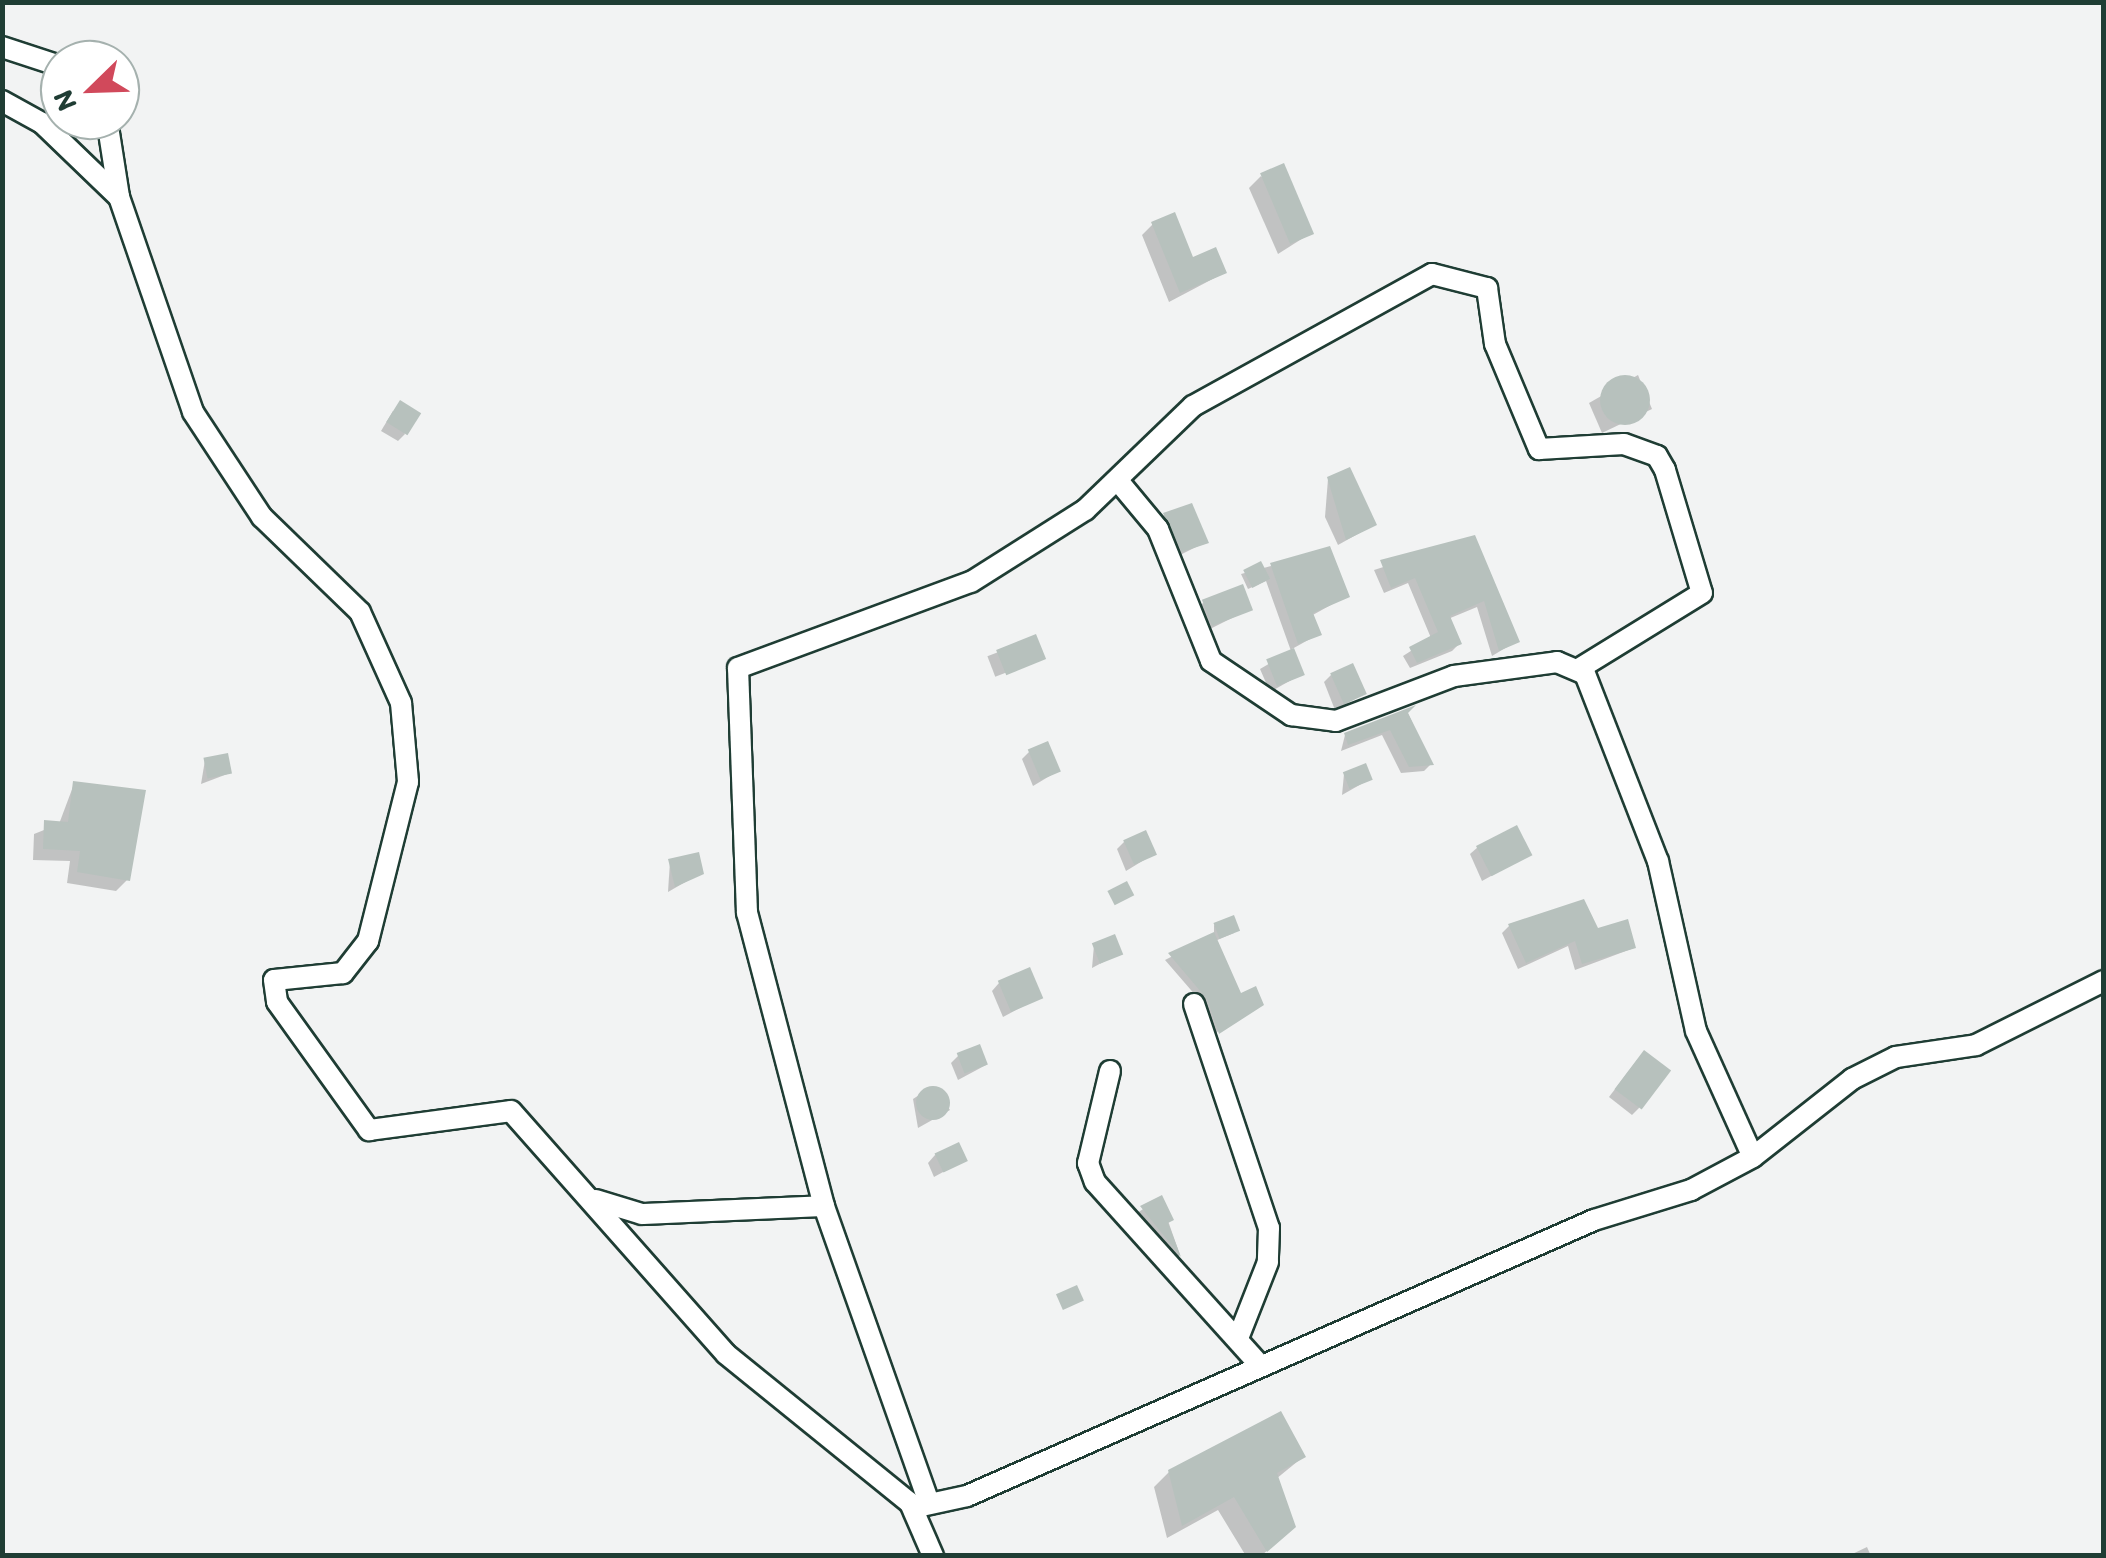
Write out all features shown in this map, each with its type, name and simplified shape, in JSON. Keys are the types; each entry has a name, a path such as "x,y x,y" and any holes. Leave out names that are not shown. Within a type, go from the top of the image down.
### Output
{"street":[{"path":"2,47 40,59"},
{"path":"2,101 42,123 119,197"},
{"path":"110,140 119,197 151,274 170,363 201,428 262,517 360,612 401,703 408,782 368,941 343,973 274,980 276,1002 369,1130 496,1106 529,1126 726,1354 922,1505 966,1496 1260,1365 1753,1157 1852,1079 1896,1057 1976,1045 2104,981"},
{"path":"933,1556 922,1505 824,1206 747,913 738,668 970,582 1119,482 1134,456 1193,406 1416,276 1487,288 1495,344 1539,449 1624,444 1657,456 1702,583 1688,608 1580,668 1557,662 1430,679 1336,721 1290,715 1211,661 1158,529 1119,482"},
{"path":"1580,668 1658,860 1696,1032 1753,1157"},
{"path":"1194,1004 1269,1228 1268,1262 1238,1338"},
{"path":"1110,1071 1088,1162 1094,1182 1179,1285 1238,1338 1260,1365"},
{"path":"596,1200 642,1214 824,1206"}],"building":[{"path":"1284,163 1314,234 1290,244 1260,173"},
{"path":"1175,212 1193,257 1216,247 1227,273 1180,293 1151,222"},
{"path":"1625,375 1643,382 1650,400 1643,418 1625,425 1607,418 1600,400 1607,382"},
{"path":"400,400 421,413 407,435 386,422"},
{"path":"1350,467 1377,525 1346,540 1327,477"},
{"path":"1192,503 1209,543 1182,552 1163,513"},
{"path":"1475,535 1520,642 1499,651 1484,601 1450,616 1462,644 1417,663 1409,647 1438,632 1415,578 1391,588 1380,560"},
{"path":"1330,546 1350,597 1313,613 1322,635 1298,644 1270,563"},
{"path":"1261,561 1270,579 1252,588 1243,570"},
{"path":"1243,584 1253,610 1212,626 1202,600"},
{"path":"1036,634 1046,659 1006,675 996,650"},
{"path":"1294,648 1305,675 1277,686 1266,659"},
{"path":"1353,663 1367,694 1344,704 1330,673"},
{"path":"1416,705 1408,713 1434,765 1409,767 1390,730 1348,745 1344,733"},
{"path":"1048,741 1061,771 1041,780 1028,750"},
{"path":"228,753 232,774 207,778 203,758"},
{"path":"1366,763 1373,780 1350,789 1343,772"},
{"path":"73,781 146,790 130,881 77,872 80,851 43,849 44,820 68,822"},
{"path":"1517,825 1532,855 1491,876 1476,846"},
{"path":"1146,830 1157,855 1134,865 1123,840"},
{"path":"699,852 704,874 675,887 668,859"},
{"path":"1127,881 1134,895 1115,905 1107,891"},
{"path":"1584,899 1598,928 1628,919 1636,948 1582,964 1575,941 1526,963 1508,924"},
{"path":"1234,915 1240,931 1220,939 1213,923"},
{"path":"1214,932 1241,993 1256,986 1264,1005 1219,1034 1207,999 1168,953"},
{"path":"1115,934 1123,954 1100,964 1092,943"},
{"path":"1030,967 1043,998 1011,1012 998,981"},
{"path":"980,1044 988,1065 965,1073 957,1053"},
{"path":"1644,1050 1671,1070 1642,1110 1615,1089"},
{"path":"933,1086 945,1091 950,1103 945,1115 933,1120 921,1115 916,1103 921,1091"},
{"path":"959,1142 968,1161 943,1172 935,1153"},
{"path":"1162,1195 1174,1220 1168,1223 1181,1257 1140,1206"},
{"path":"1077,1285 1084,1301 1063,1310 1056,1294"},
{"path":"1281,1411 1306,1457 1277,1473 1296,1527 1267,1552 1234,1497 1182,1526 1168,1470"}]}
